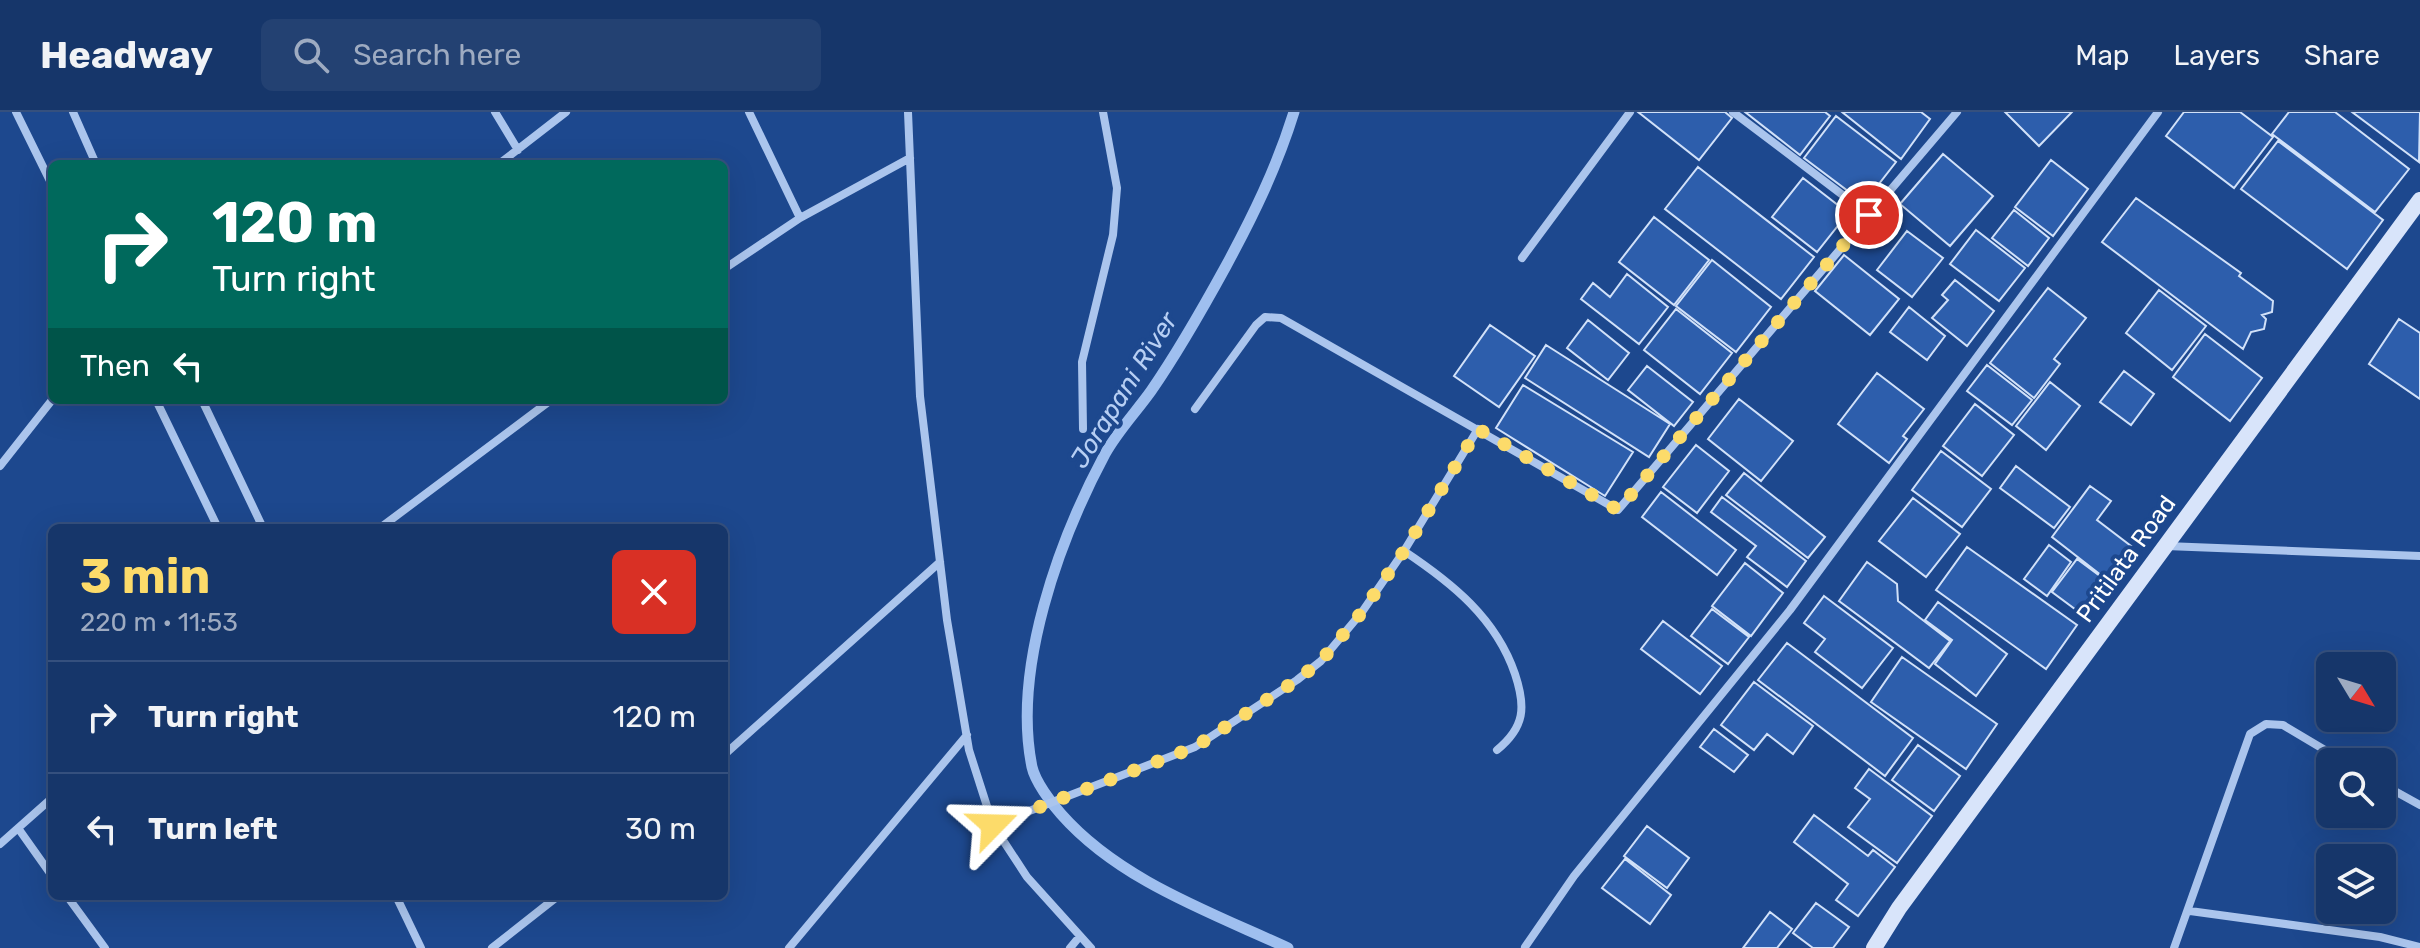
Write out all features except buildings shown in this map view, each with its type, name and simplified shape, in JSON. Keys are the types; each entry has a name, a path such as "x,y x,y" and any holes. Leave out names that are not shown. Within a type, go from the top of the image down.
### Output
{"street":[{"path":"16,112 48,177"},
{"path":"73,112 94,160"},
{"path":"495,112 518,150"},
{"path":"504,160 566,112"},
{"path":"749,112 800,218"},
{"path":"908,112 920,396 940,562 967,735 993,825 1027,877 1091,948"},
{"path":"1083,429 1082,362 1113,235 1117,188 1103,112"},
{"path":"1522,258 1630,112"},
{"path":"1733,112 1869,215"},
{"path":"1195,409 1256,325 1271,316 1281,318 1618,510 1954,116 1942,112"},
{"path":"1525,947 1574,876 1790,610 2158,112"},
{"path":"728,266 800,218 910,158"},
{"name":"Pritilata Road","path":"1874,948 1907,898 2420,200"},
{"path":"0,466 49,404"},
{"path":"159,404 216,524"},
{"path":"204,404 261,524"},
{"path":"385,524 546,404"},
{"path":"993,825 1195,747 1297,680 1347,630 1404,551 1478,429"},
{"path":"2165,546 2420,556"},
{"path":"1404,551 1481,613 1509,656 1521,691 1524,714 1520,726 1497,750"},
{"path":"728,751 940,562"},
{"path":"2174,948 2190,911 2242,750 2250,734 2266,724 2283,725 2322,748"},
{"path":"789,948 967,735"},
{"path":"2396,792 2420,805"},
{"path":"0,844 48,802"},
{"path":"18,828 48,870"},
{"path":"70,900 105,948"},
{"path":"398,900 421,948"},
{"path":"492,948 553,900"},
{"path":"2190,911 2380,937 2420,947"},
{"path":"1070,948 1080,936"}],"waterway":[{"name":"Jorapani River","path":"1288,948 1167,892 1110,858 1084,837 1057,809 1036,779 1028,729 1028,689 1034,648 1056,565 1088,488 1110,446 1171,361 1226,266 1264,191 1294,112"}],"route":[{"path":"993,825 1195,747 1278,694 1321,661 1362,612 1404,551 1478,429 1618,510 1869,215"}]}
